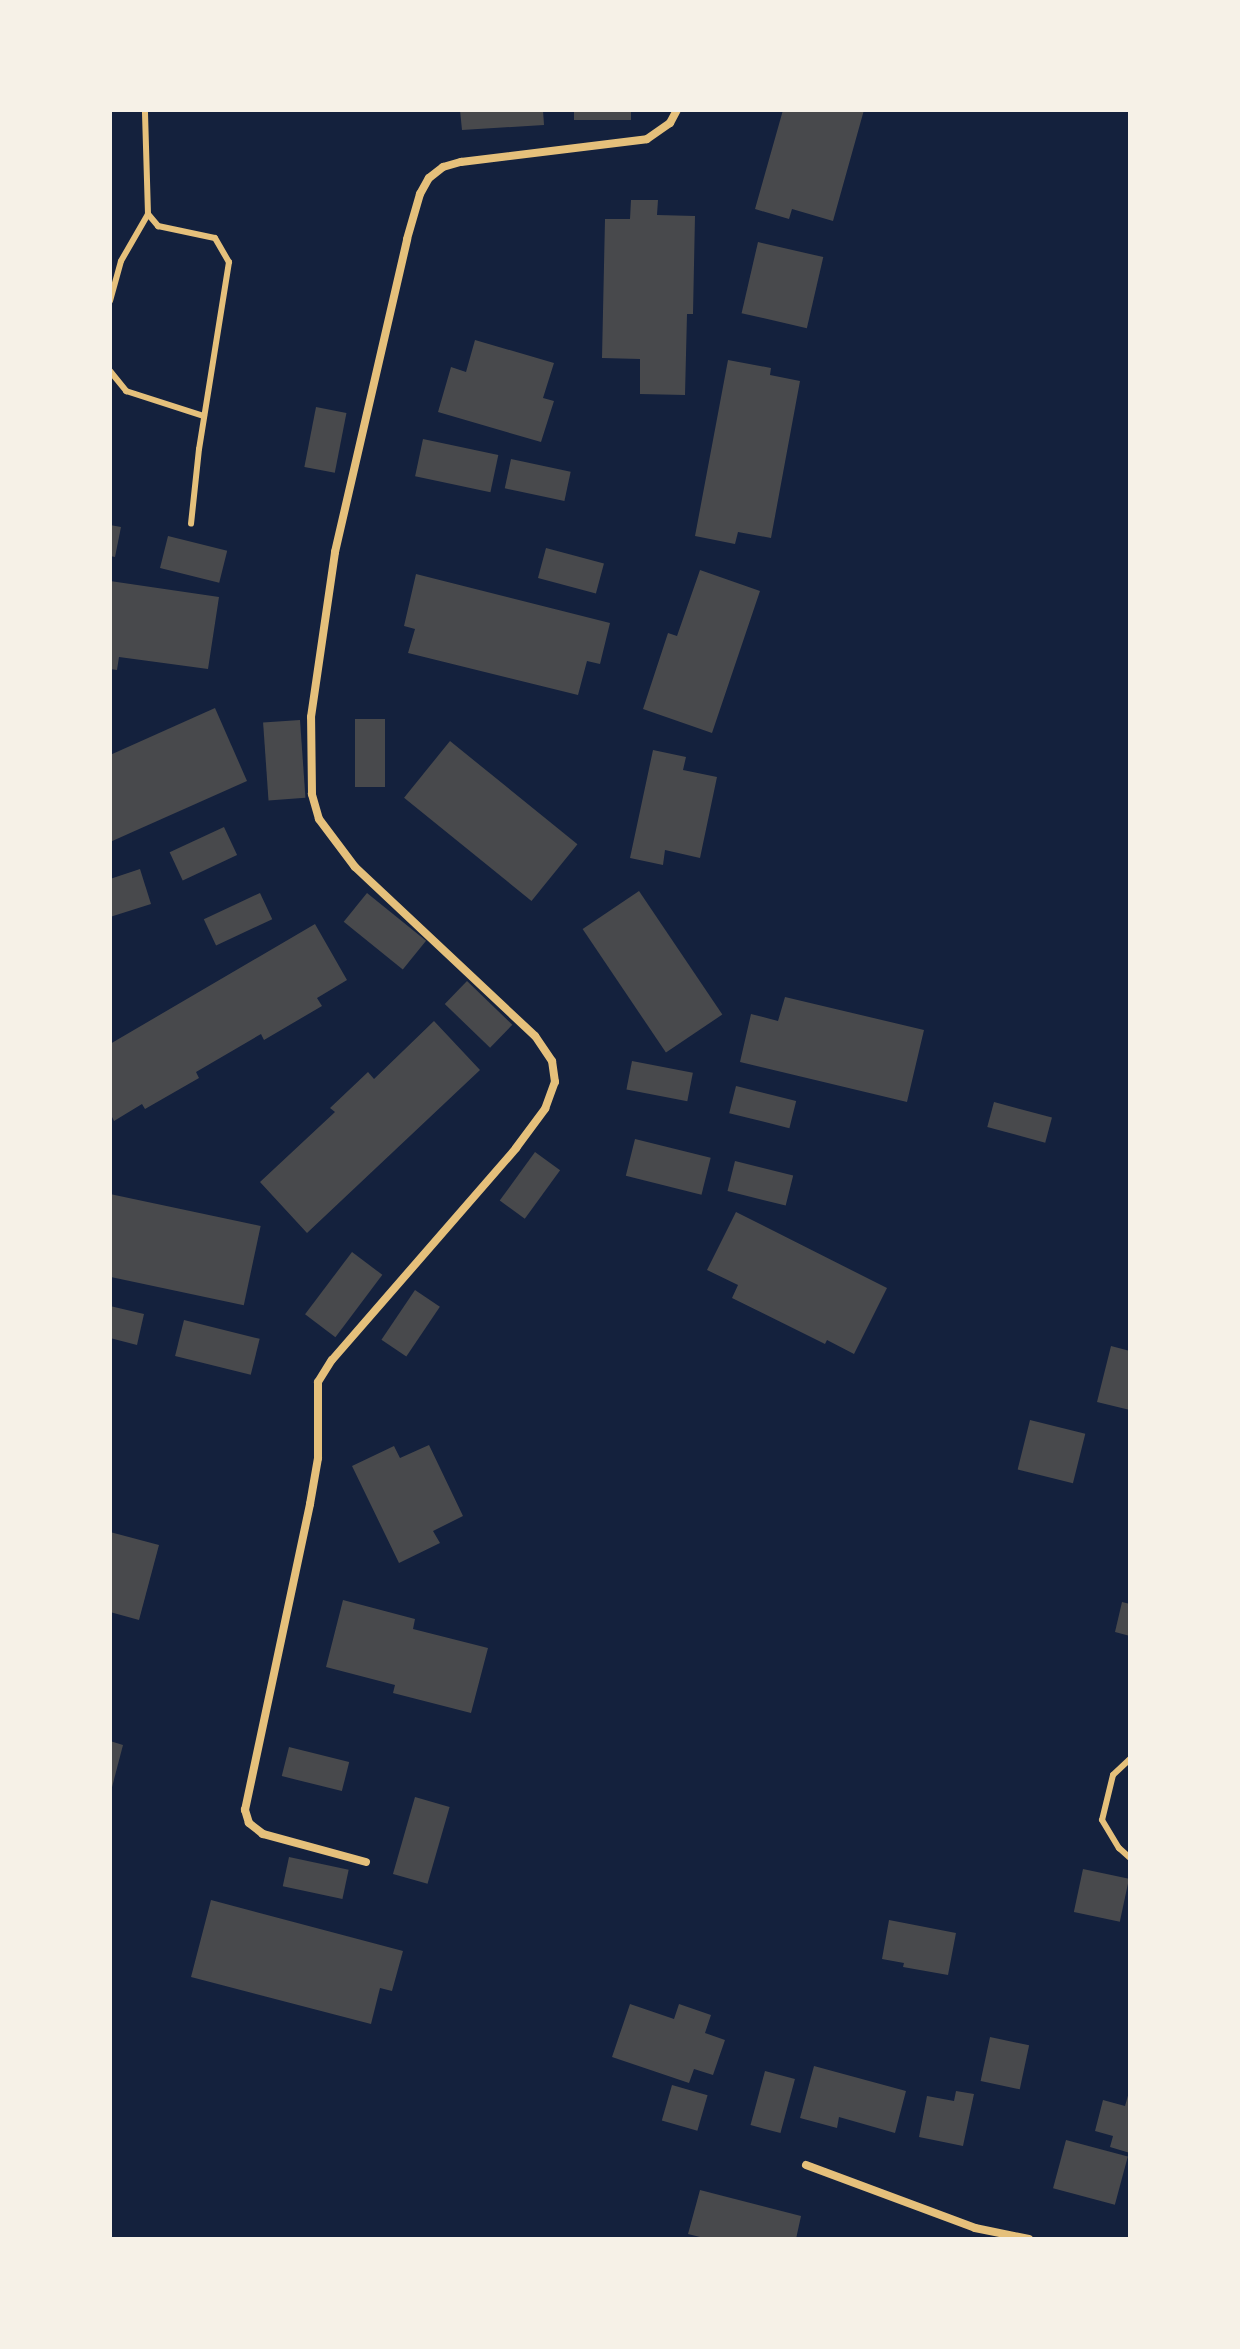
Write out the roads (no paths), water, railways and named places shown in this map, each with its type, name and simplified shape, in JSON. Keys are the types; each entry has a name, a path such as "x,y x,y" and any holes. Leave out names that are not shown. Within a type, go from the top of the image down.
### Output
{"street":[{"path":"366,1862 263,1834 249,1823 245,1810 318,1458 318,1382 324,1369 516,1148 545,1109 555,1082 552,1061 535,1036 355,867 319,819 312,794 311,717 335,552 407,239 420,194 429,178 443,167 461,162 647,139 670,123 677,110"},
{"path":"806,2165 975,2228 1029,2239"}],"lane":[{"path":"110,301 121,261 148,214 145,110"},
{"path":"148,214 158,226 215,238 229,262 204,416 191,524"},
{"path":"110,371 126,391 204,416"},
{"path":"1130,1759 1113,1775 1102,1820 1119,1848 1130,1858"}]}
